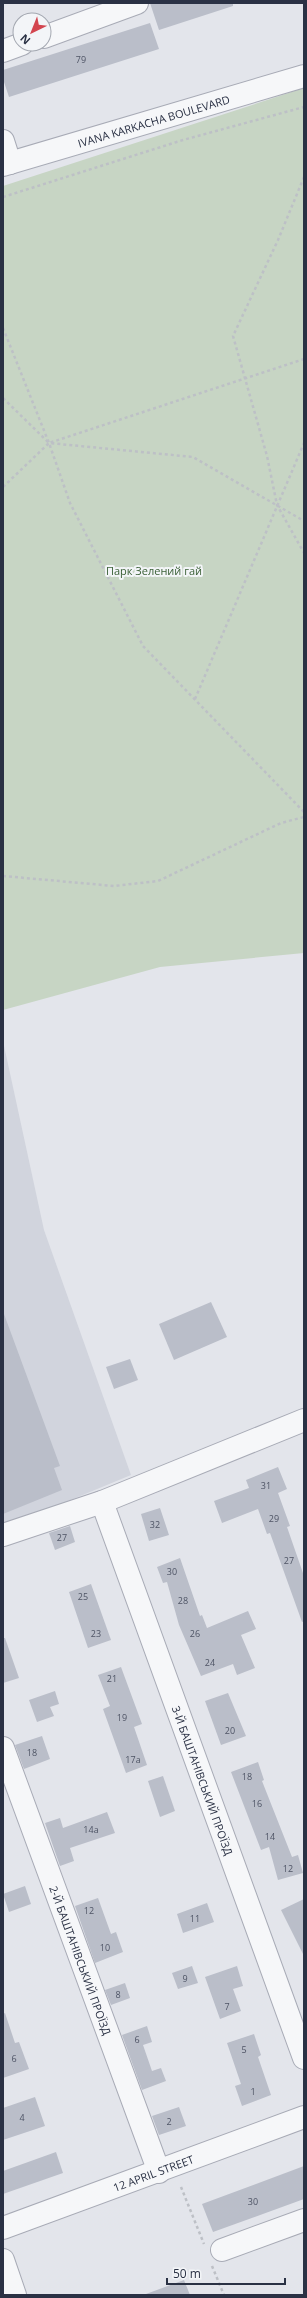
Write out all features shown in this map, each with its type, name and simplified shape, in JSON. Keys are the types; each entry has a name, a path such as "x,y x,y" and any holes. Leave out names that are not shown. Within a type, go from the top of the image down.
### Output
{"street":[{"path":"52,33 137,3"},
{"name":"IVANA KARKACHA BOULEVARD","path":"6,164 304,76"},
{"path":"3,140 6,164"},
{"path":"3,1535 102,1502 302,1428"},
{"name":"3-Й БАШТАНІВСЬКИЙ ПРОЇЗД","path":"102,1502 304,2058"},
{"name":"2-Й БАШТАНІВСЬКИЙ ПРОЇЗД","path":"3,1748 159,2172"},
{"name":"12 APRIL STREET","path":"3,2228 159,2172 304,2117"},
{"path":"213,2253 304,2220"},
{"path":"3,2260 15,2295"}],"path":[{"path":"3,197 183,140 304,107"},
{"path":"304,176 278,240 233,336 267,456 277,505 304,553"},
{"path":"3,328 49,443 70,504 144,646 304,812"},
{"path":"3,487 49,443 304,359"},
{"path":"3,398 49,443 193,457 304,521"},
{"path":"195,700 304,443"},
{"path":"3,876 114,886 158,881 281,823 304,817"},
{"path":"181,2187 213,2253 224,2295"}],"shaded area":[{"path":"3,1041 44,1230 131,1475 3,1528"}],"green space":[{"name":"Парк Зелений гай","path":"304,88 304,953 160,967 3,1010 3,186"}],"building":[{"path":"150,3 233,3 233,6 159,30"},
{"path":"150,23 159,49 9,97 3,79 3,70"},
{"path":"211,1302 227,1337 174,1360 159,1324"},
{"path":"4,1314 60,1466 54,1468 62,1490 3,1514"},
{"path":"130,1359 138,1380 114,1389 106,1367"},
{"path":"278,1467 287,1489 278,1493 290,1526 287,1527 304,1576 304,1621 302,1622 270,1533 267,1534 258,1509 222,1523 214,1501 249,1488 246,1480"},
{"path":"160,1508 169,1535 149,1541 141,1514"},
{"path":"70,1526 75,1542 55,1550 49,1533"},
{"path":"180,1558 200,1616 202,1615 207,1628 248,1611 256,1629 241,1635 255,1668 237,1675 233,1664 201,1676 179,1625 167,1582 163,1583 157,1567"},
{"path":"91,1584 111,1640 88,1648 69,1592"},
{"path":"3,1638 5,1638 19,1678 3,1683"},
{"path":"121,1667 142,1724 134,1727 147,1765 126,1773 103,1709 110,1706 98,1675"},
{"path":"55,1691 59,1704 50,1707 54,1716 37,1722 29,1700"},
{"path":"228,1693 246,1736 221,1745 205,1701"},
{"path":"42,1736 50,1759 24,1769 15,1745"},
{"path":"258,1762 264,1780 262,1781 292,1857 298,1855 303,1873 278,1880 269,1847 261,1850 231,1772"},
{"path":"163,1776 175,1811 160,1817 148,1781"},
{"path":"107,1812 115,1833 70,1848 74,1861 60,1866 45,1823 60,1818 63,1828"},
{"path":"25,1886 31,1904 9,1912 3,1894"},
{"path":"98,1898 111,1934 116,1932 123,1952 95,1963 75,1906"},
{"path":"304,1899 304,1956 281,1910"},
{"path":"207,1903 214,1922 183,1933 177,1914"},
{"path":"192,1966 198,1983 178,1989 172,1973"},
{"path":"237,1966 243,1986 233,1989 241,2011 220,2019 205,1977"},
{"path":"125,1983 130,1998 111,2005 105,1990"},
{"path":"5,2013 15,2043 19,2042 29,2069 3,2078 3,2014"},
{"path":"147,2026 152,2042 143,2045 152,2071 161,2068 166,2081 142,2090 122,2035"},
{"path":"254,2034 261,2055 258,2057 271,2095 242,2106 235,2086 241,2084 227,2043"},
{"path":"35,2097 45,2126 3,2140 3,2108"},
{"path":"179,2107 186,2126 159,2135 152,2116"},
{"path":"56,2152 63,2173 3,2194 3,2171"},
{"path":"304,2166 304,2199 213,2232 202,2204"},
{"path":"184,2280 190,2295 146,2294"}]}
